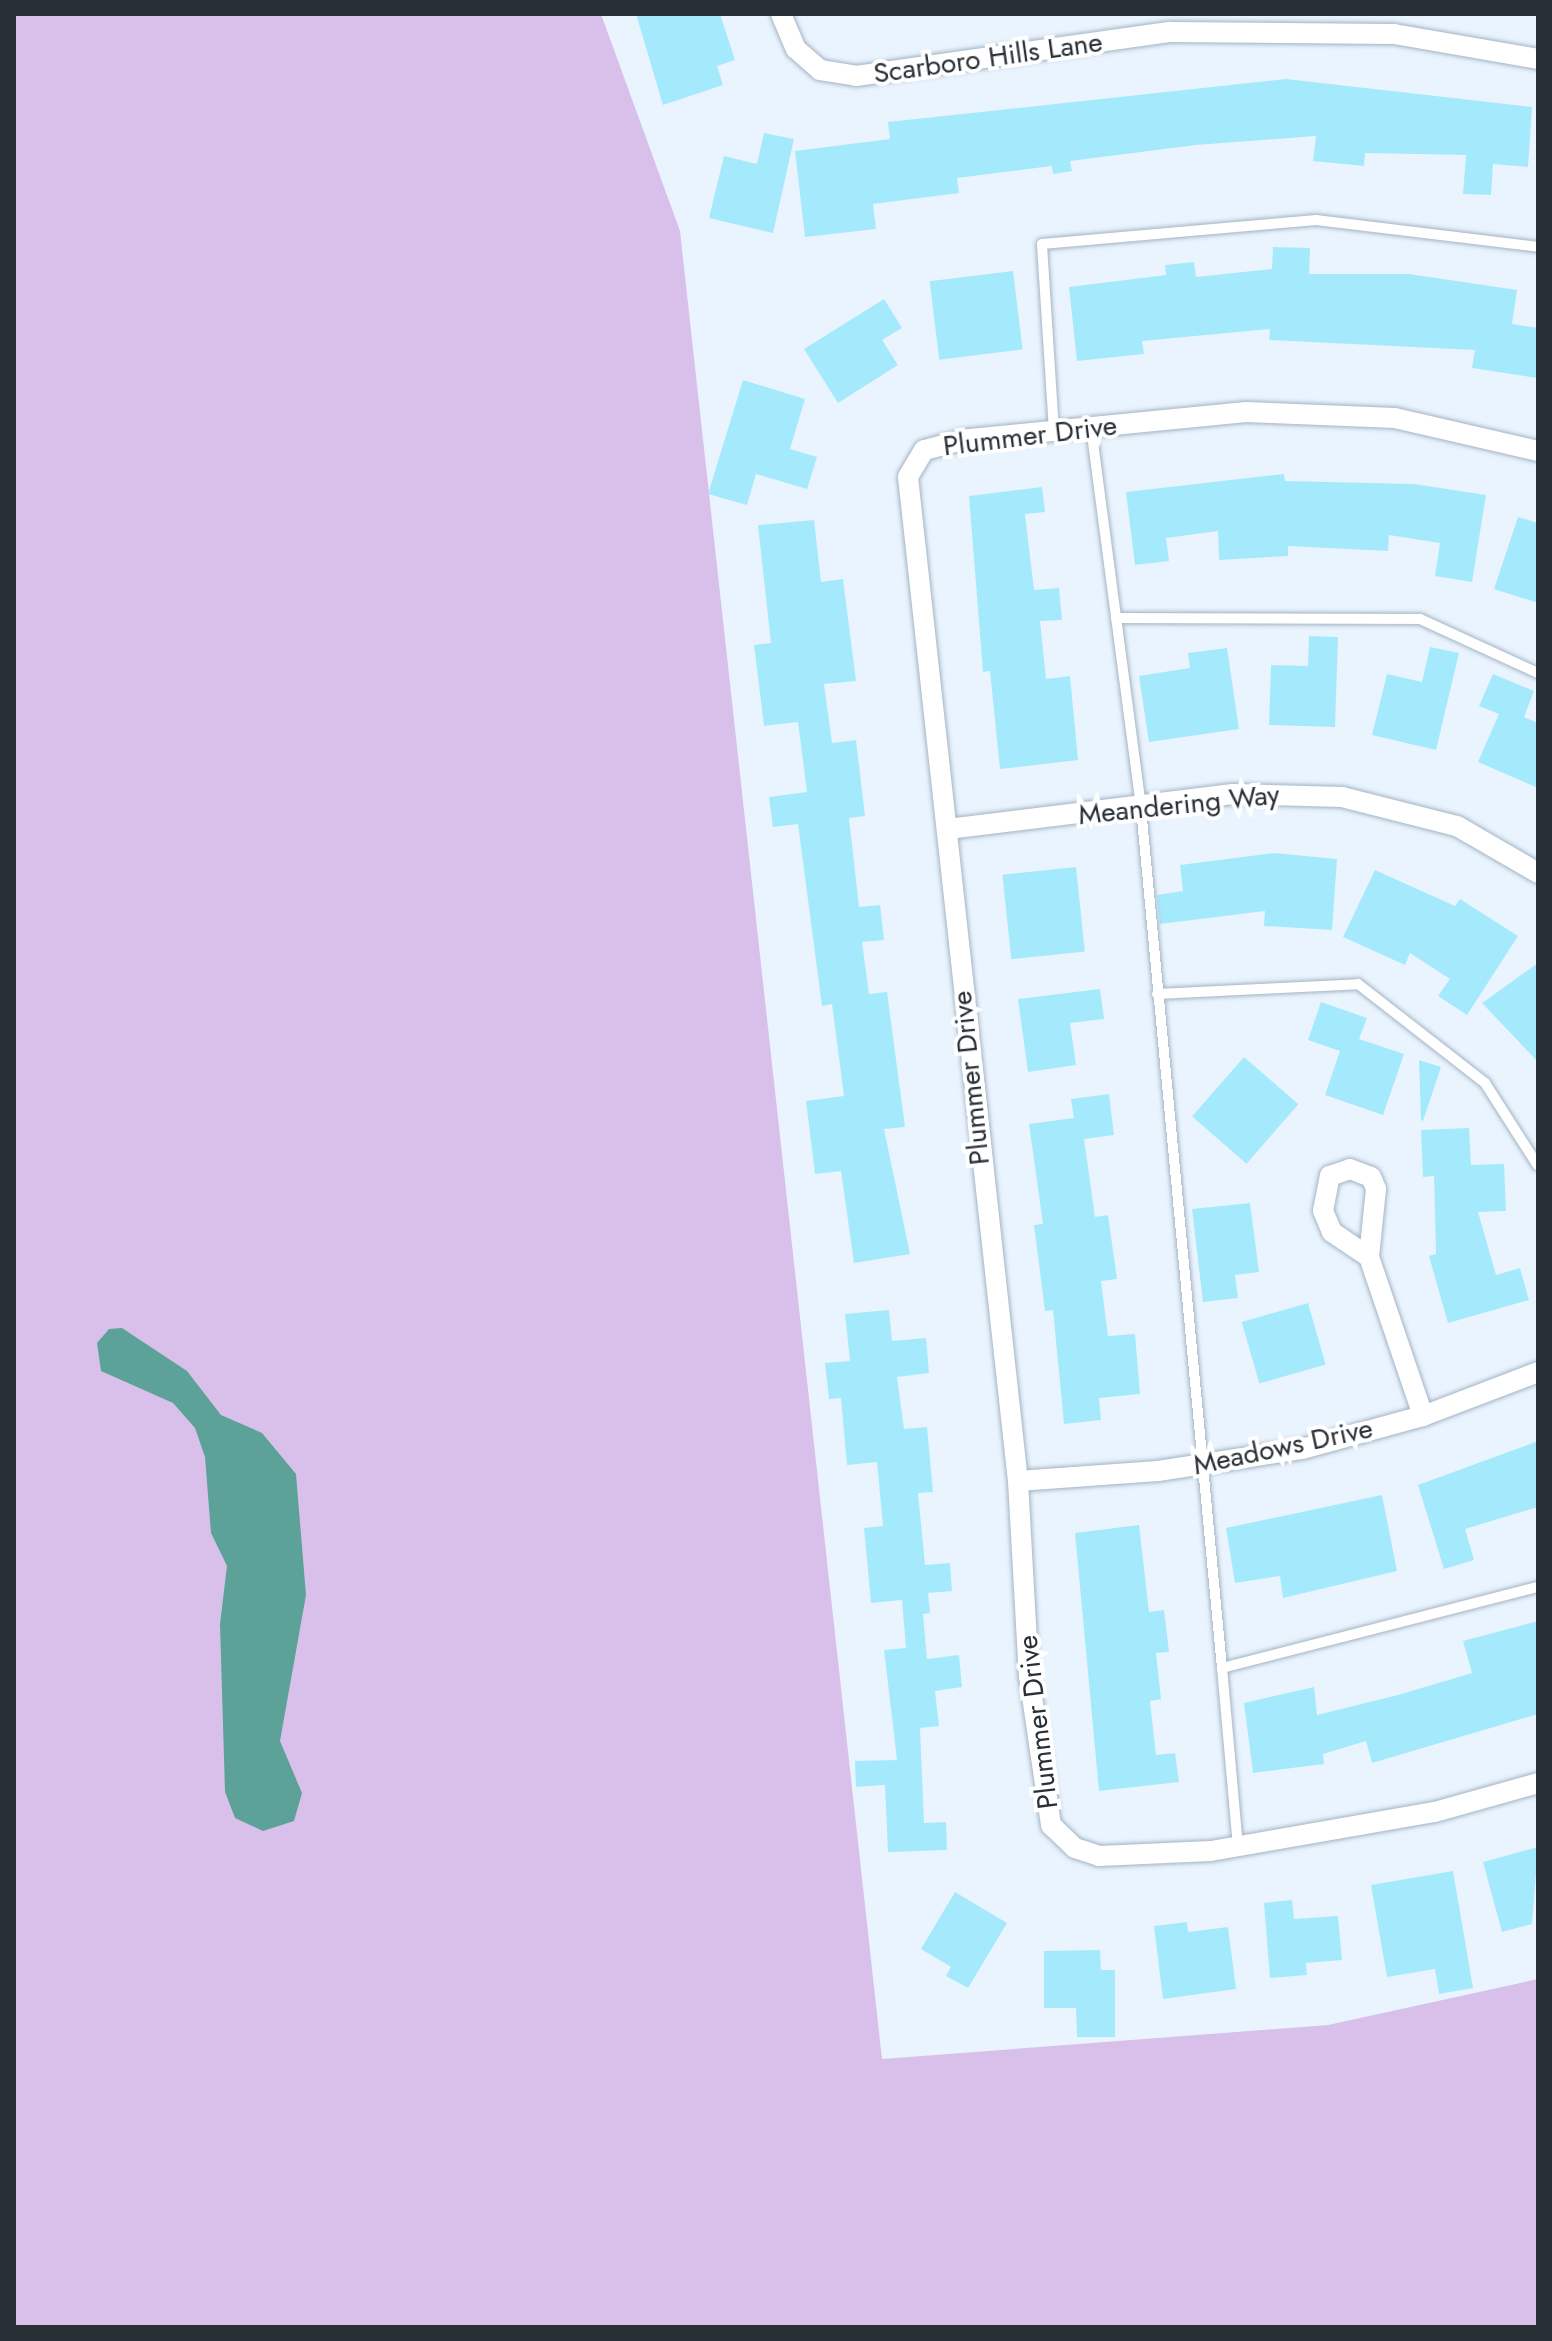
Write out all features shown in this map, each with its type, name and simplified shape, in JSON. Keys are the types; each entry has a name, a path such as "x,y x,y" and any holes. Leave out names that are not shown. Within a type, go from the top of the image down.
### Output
{"street":[{"name":"Scarboro Hills Lane","path":"781,14 796,49 820,70 856,76 1171,32 1294,30 1394,34 1538,59"},
{"name":"Plummer Drive","path":"1538,451 1347,413 1246,412 1054,431 924,450 908,477 948,829 991,1282 1018,1481 1029,1676 1051,1825 1075,1848 1099,1856 1238,1847 1435,1812 1538,1783"},
{"name":"Meandering Way","path":"948,829 1267,791 1342,797 1457,826 1538,873"},
{"path":"1369,1257 1423,1416"},
{"name":"Meadows Drive","path":"1018,1481 1199,1466 1423,1416 1538,1372"}],"lane":[{"path":"1054,431 1042,244 1316,220 1538,247"},
{"path":"1091,427 1141,808 1199,1466 1238,1847"},
{"path":"1116,618 1420,619 1538,673"},
{"path":"1157,994 1358,984 1485,1083 1538,1166"},
{"path":"1222,1668 1538,1587"}],"shaded area":[{"path":"14,14 601,14 680,231 882,2059 1328,2025 1538,1979 1538,2327 14,2327"},
{"path":"122,1328 187,1371 221,1415 262,1433 296,1474 306,1595 280,1741 302,1793 294,1821 263,1831 235,1818 225,1792 220,1624 227,1566 211,1533 205,1457 195,1428 173,1403 101,1371 97,1343 109,1329"}],"building":[{"path":"636,14 720,14 735,60 717,66 723,85 663,105"},
{"path":"1286,79 1532,107 1528,167 1493,164 1491,195 1463,194 1466,155 1365,153 1364,166 1313,161 1316,136 1196,145 1070,161 1072,171 1053,174 1052,166 957,178 959,193 873,204 876,229 805,237 795,151 890,139 888,122"},
{"path":"764,133 794,139 773,233 709,218 724,156 757,164"},
{"path":"1273,247 1310,248 1309,274 1409,274 1517,290 1512,324 1538,328 1538,378 1472,368 1475,350 1269,340 1270,329 1142,341 1144,354 1077,361 1069,287 1166,275 1165,265 1194,262 1196,277 1272,269"},
{"path":"1013,271 1023,349 939,360 930,281"},
{"path":"884,299 902,328 882,340 898,365 838,403 804,349"},
{"path":"743,380 805,399 790,449 817,457 807,489 756,474 747,505 708,494"},
{"path":"1284,474 1285,481 1414,484 1486,495 1472,582 1435,576 1440,543 1389,535 1388,551 1288,546 1288,556 1219,560 1218,531 1166,538 1169,561 1135,565 1126,492"},
{"path":"1042,487 1045,512 1025,514 1034,590 1059,588 1062,620 1040,621 1046,679 1070,676 1078,760 1000,769 990,671 983,672 969,496"},
{"path":"1518,517 1538,523 1538,603 1494,589"},
{"path":"814,520 821,582 843,579 856,681 824,684 832,743 856,740 865,816 849,818 859,907 880,905 884,940 862,942 869,994 887,992 905,1127 884,1129 910,1254 854,1263 841,1171 815,1174 806,1101 844,1096 832,1004 822,1006 798,824 773,827 769,797 807,792 798,722 764,726 754,645 771,643 758,525"},
{"path":"1309,636 1338,637 1335,727 1269,725 1271,665 1308,666"},
{"path":"1430,647 1459,653 1436,750 1372,735 1387,674 1422,682"},
{"path":"1227,648 1239,729 1149,742 1139,676 1190,668 1188,653"},
{"path":"1493,674 1534,691 1524,717 1538,723 1538,788 1478,762 1499,714 1479,706"},
{"path":"1274,853 1337,859 1332,930 1264,926 1265,911 1160,924 1157,895 1183,891 1180,865"},
{"path":"1076,867 1085,952 1011,959 1002,875"},
{"path":"1375,870 1455,906 1460,899 1518,936 1467,1015 1438,996 1450,979 1410,953 1405,965 1343,937"},
{"path":"1538,963 1538,1062 1482,1003"},
{"path":"1100,989 1104,1019 1070,1023 1076,1065 1028,1072 1018,999"},
{"path":"1321,1002 1367,1018 1359,1039 1404,1054 1383,1115 1325,1095 1340,1051 1308,1040"},
{"path":"1244,1057 1298,1104 1247,1164 1192,1117"},
{"path":"1419,1060 1441,1067 1423,1121 1421,1120"},
{"path":"1109,1094 1114,1135 1084,1139 1095,1217 1108,1215 1117,1279 1101,1281 1108,1336 1135,1334 1140,1394 1099,1398 1101,1420 1064,1424 1053,1310 1045,1311 1034,1225 1043,1224 1029,1124 1074,1118 1071,1099"},
{"path":"1469,1128 1471,1165 1504,1164 1506,1211 1478,1212 1496,1275 1520,1268 1529,1300 1448,1323 1429,1256 1436,1254 1434,1176 1423,1177 1421,1130"},
{"path":"1250,1203 1259,1272 1235,1275 1238,1298 1203,1302 1192,1209"},
{"path":"1308,1303 1326,1365 1259,1384 1242,1322"},
{"path":"889,1310 892,1341 926,1338 929,1373 897,1377 904,1429 927,1427 933,1492 918,1493 925,1565 950,1563 952,1591 928,1593 930,1613 923,1614 927,1659 959,1655 962,1687 935,1691 939,1726 920,1728 924,1823 946,1822 947,1850 888,1852 885,1785 856,1787 855,1761 897,1760 884,1650 906,1648 902,1600 871,1603 864,1528 883,1526 877,1462 847,1465 841,1398 829,1399 825,1363 850,1361 845,1314"},
{"path":"1538,1441 1538,1507 1465,1529 1474,1560 1444,1569 1418,1485"},
{"path":"1382,1495 1397,1571 1283,1598 1280,1576 1235,1583 1226,1528"},
{"path":"1139,1525 1149,1612 1164,1610 1169,1652 1156,1653 1161,1699 1150,1701 1156,1755 1175,1753 1179,1782 1099,1791 1075,1533"},
{"path":"1538,1621 1538,1714 1372,1763 1366,1741 1323,1754 1324,1764 1253,1773 1244,1703 1314,1687 1317,1715 1398,1695 1472,1673 1463,1641"},
{"path":"1538,1847 1532,1924 1502,1932 1483,1862"},
{"path":"1453,1871 1473,1988 1439,1994 1435,1969 1387,1977 1371,1885"},
{"path":"955,1892 1007,1923 968,1988 946,1976 951,1967 921,1949"},
{"path":"1292,1900 1294,1919 1338,1916 1342,1960 1306,1963 1307,1975 1270,1978 1264,1903"},
{"path":"1187,1922 1188,1932 1228,1927 1236,1989 1163,1999 1154,1926"},
{"path":"1100,1950 1101,1970 1115,1970 1115,2037 1077,2037 1076,2008 1044,2008 1044,1951"}]}
